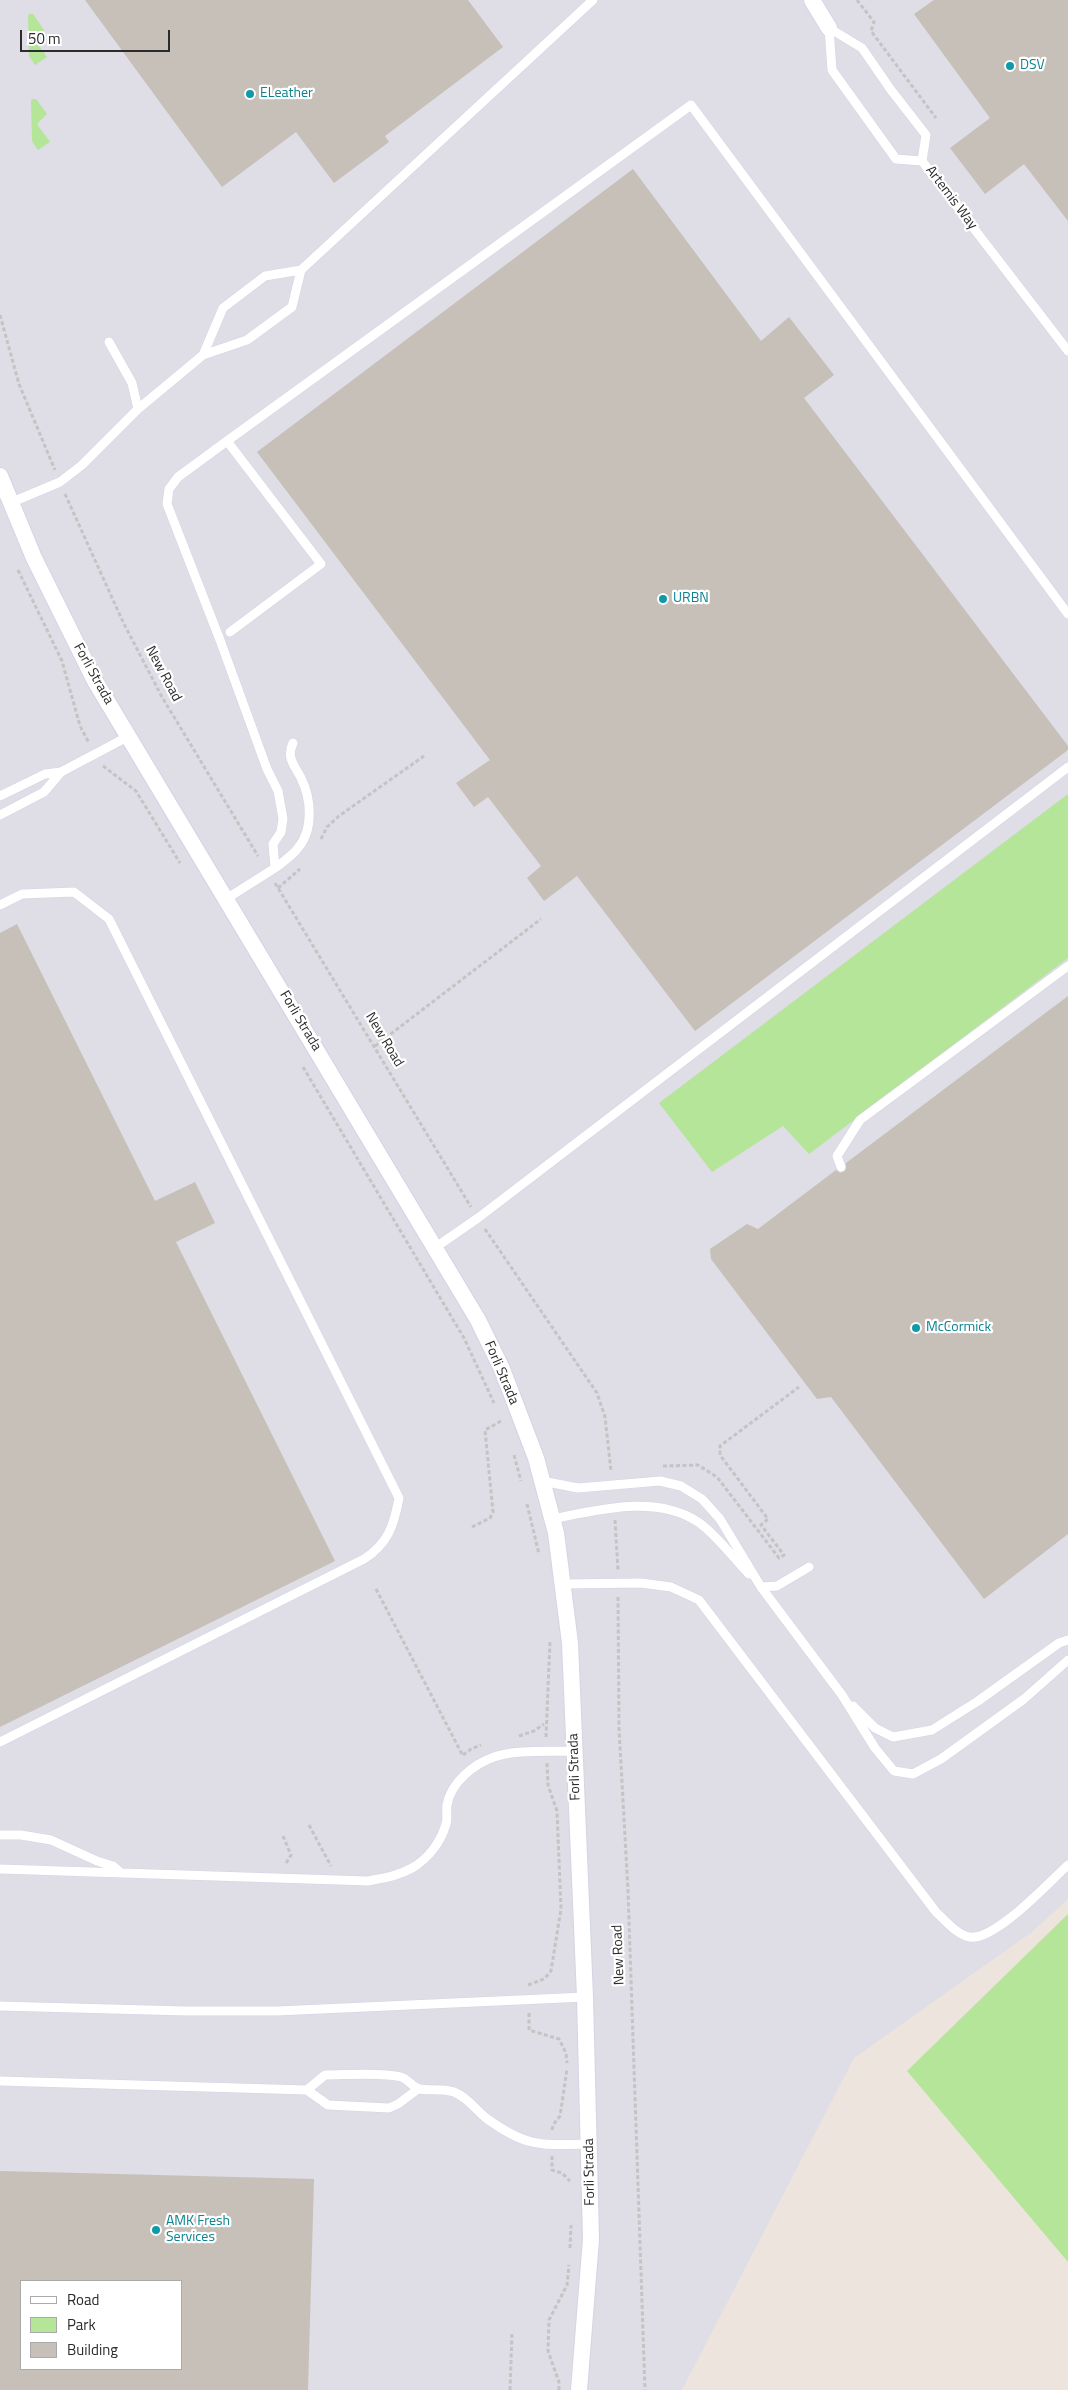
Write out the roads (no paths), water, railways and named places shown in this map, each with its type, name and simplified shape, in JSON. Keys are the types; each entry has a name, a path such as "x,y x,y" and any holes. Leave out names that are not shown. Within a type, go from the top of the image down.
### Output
{"street":[{"name":"Artemis Way","path":"812,0 829,28"},
{"name":"Forli Strada","path":"0,476 34,558 95,681 436,1247 478,1320 502,1369 536,1458 552,1520 570,1644 585,1997 591,2239 579,2390"}],"lane":[{"path":"10,503 60,482 82,465 138,409 203,356 248,340 292,306 301,270 593,0"},
{"path":"829,28 832,70 896,160 922,161"},
{"name":"Artemis Way","path":"829,28 862,48 891,90 926,134 922,161 1068,351"},
{"path":"275,868 273,844 281,832 283,819 278,791 266,768 220,640 167,504 168,489 178,477 227,441 691,105 1068,614"},
{"path":"203,356 223,308 265,276 301,270"},
{"path":"109,342 132,383 138,409"},
{"path":"227,441 321,564 230,632"},
{"path":"0,815 44,792 62,772 129,736"},
{"path":"226,899 275,868 300,846 310,817 307,792 291,761 289,752 293,743"},
{"path":"436,1247 478,1218 1068,767"},
{"path":"0,796 45,774 62,772"},
{"path":"0,905 22,894 74,892 109,919 399,1498 395,1518 386,1538 377,1551 364,1560 0,1742"},
{"path":"841,1167 837,1156 860,1120 1068,966"},
{"path":"542,1481 578,1488 660,1481 681,1486 702,1499 720,1519 761,1588"},
{"path":"552,1520 636,1507 681,1512 700,1523 761,1588 842,1695 875,1748 894,1771 913,1774 941,1759 1024,1699 1068,1660"},
{"path":"761,1588 777,1586 809,1567"},
{"path":"562,1584 618,1582 670,1587 698,1600 936,1912 960,1933 971,1938 987,1934 1006,1922 1068,1864"},
{"path":"842,1695 875,1728 893,1737 932,1730 978,1701 1059,1644 1068,1640"},
{"path":"0,1869 368,1881 394,1876 412,1868 426,1858 438,1842 447,1822 447,1804 458,1783 474,1766 495,1756 526,1752 574,1751"},
{"path":"0,1835 21,1835 51,1840 97,1861 114,1866 121,1873"},
{"path":"0,2006 186,2011 277,2011 585,1997"},
{"path":"307,2090 325,2075 402,2077 418,2089"},
{"path":"0,2081 307,2090 328,2106 389,2108 398,2104 418,2089 442,2089 455,2092 465,2098 484,2116 522,2141 546,2145 589,2144"}],"place":[{"name":"DSV","path":"1010,66"},
{"name":"ELeather","path":"250,94"},
{"name":"URBN","path":"663,599"},
{"name":"McCormick","path":"916,1328"},
{"name":"AMK Fresh Services","path":"156,2230"}]}
